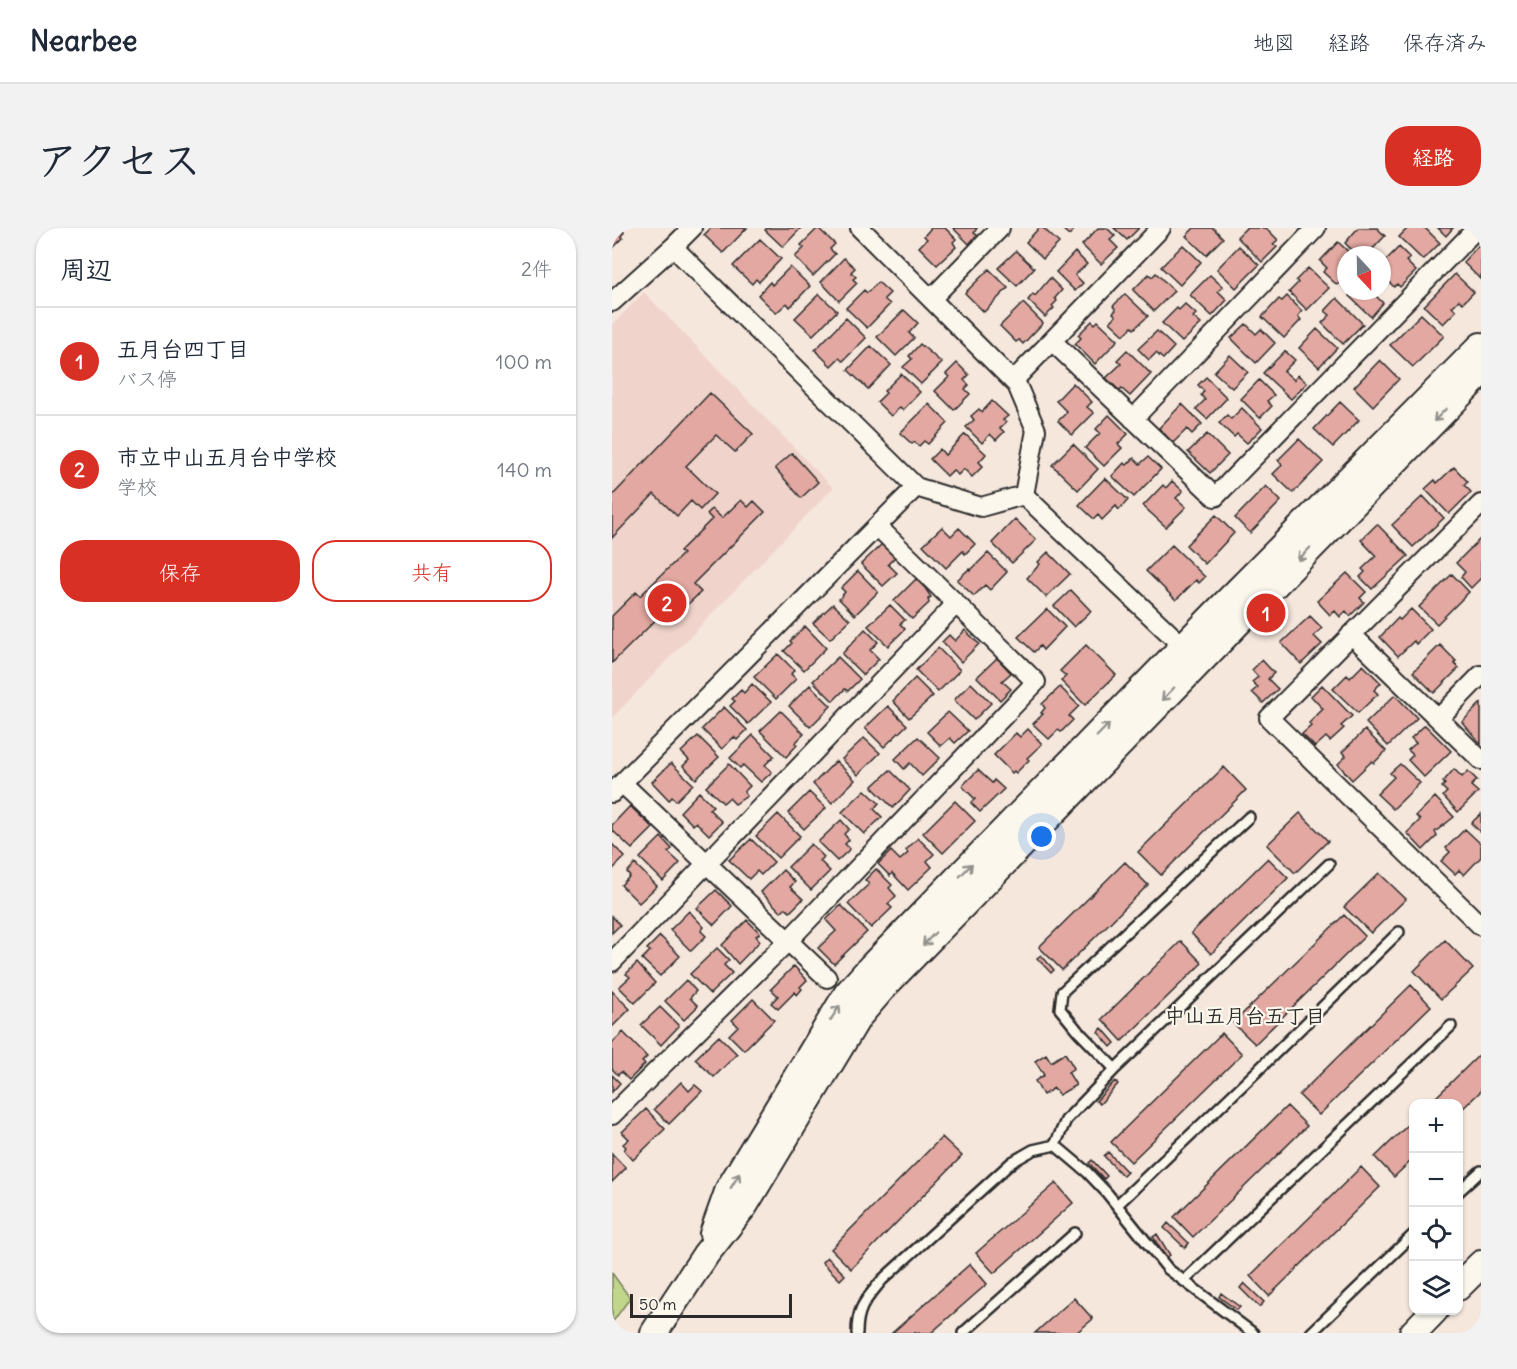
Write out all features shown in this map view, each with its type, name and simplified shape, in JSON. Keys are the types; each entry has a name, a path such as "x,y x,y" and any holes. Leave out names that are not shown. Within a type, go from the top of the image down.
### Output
{"street":[{"path":"612,302 692,228"},
{"path":"860,228 1017,385 1036,430 1024,495"},
{"path":"932,298 1000,228"},
{"path":"1013,381 1161,228"},
{"path":"1132,419 1316,228"},
{"path":"1052,340 1215,497 1477,228"},
{"path":"673,247 916,487 981,507 1024,495"},
{"path":"654,1333 706,1254 744,1206 858,1017 879,991 1481,346"},
{"path":"1192,655 1481,373"},
{"path":"827,978 707,864 617,788 916,487"},
{"path":"1024,495 1192,655"},
{"path":"1481,504 1269,717 1481,926"},
{"path":"612,1115 788,941 1036,682 877,526"},
{"path":"612,962 957,604"},
{"path":"1351,634 1481,760"},
{"path":"1438,718 1481,675"},
{"path":"1463,1282 1481,1264"},
{"path":"1413,1333 1431,1315"}],"lane":[{"path":"1115,1069 1060,1009 1062,992 1249,817"},
{"path":"1055,1145 1066,1120 1115,1069 1329,864"},
{"path":"1117,1205 1249,1080 1399,932"},
{"path":"1184,1281 1451,1026"},
{"path":"1055,1145 1087,1172 1117,1205 1168,1269 1253,1333"},
{"path":"857,1333 857,1317 863,1303 882,1281 1012,1162 1033,1150 1055,1145"},
{"path":"1463,1187 1481,1171"},
{"path":"963,1333 1075,1233"},
{"path":"1311,1333 1409,1238"}],"shaded area":[{"path":"644,292 833,488 612,718 612,325"}],"green space":[{"path":"612,1273 630,1298 612,1323"}],"building":[{"path":"612,228 620,228 624,232 621,236 623,238 612,249"},
{"path":"711,228 747,228 723,253 704,235"},
{"path":"767,228 801,228 783,247 765,230"},
{"path":"818,228 835,244 830,249 835,254 813,276 795,257 804,248 801,245"},
{"path":"931,228 945,228 956,239 953,242 956,247 937,265 919,247 927,239 924,236"},
{"path":"953,228 977,228 974,233 977,235 969,244"},
{"path":"1039,228 1043,228 1059,243 1043,259 1026,242"},
{"path":"1061,228 1076,228 1069,235"},
{"path":"1098,228 1107,228 1115,236 1110,240 1118,248 1101,264 1082,245"},
{"path":"1114,228 1139,228 1127,240"},
{"path":"1194,228 1213,228 1223,238 1206,255 1186,236"},
{"path":"1246,228 1266,228 1278,240 1273,244 1277,247 1262,262 1237,237"},
{"path":"1358,228 1377,228 1385,236 1376,246 1348,246 1345,243"},
{"path":"1408,228 1425,228 1440,243 1423,260 1399,237"},
{"path":"1438,228 1453,228 1446,236"},
{"path":"760,239 781,259 759,282 756,279 752,284 733,266"},
{"path":"1338,242 1342,246 1337,246 1337,285 1323,272 1327,268 1320,261"},
{"path":"1481,243 1481,280 1463,262"},
{"path":"1183,245 1201,262 1180,285 1161,267"},
{"path":"1239,246 1259,265 1236,288 1217,269"},
{"path":"1399,247 1410,258 1406,261 1416,271 1400,287 1397,284 1394,287 1391,284 1391,255"},
{"path":"1016,251 1034,268 1017,286 998,268"},
{"path":"1075,252 1087,264 1075,275 1083,283 1075,291 1056,272"},
{"path":"844,258 855,268 851,272 856,277 853,279 857,283 839,301 821,282"},
{"path":"790,267 810,286 790,307 787,303 776,313 758,295 770,282 772,285"},
{"path":"1308,268 1329,288 1307,310 1289,292 1298,283 1296,280"},
{"path":"989,269 1008,288 984,312 965,293"},
{"path":"1156,273 1174,291 1154,311 1133,290 1149,274 1152,277"},
{"path":"1455,274 1474,292 1463,303 1459,300 1452,307 1456,311 1443,324 1424,306"},
{"path":"1210,275 1223,287 1218,291 1227,300 1212,316 1190,295"},
{"path":"1050,278 1062,290 1055,298 1057,301 1052,306 1054,308 1045,317 1028,300 1033,294 1035,296"},
{"path":"878,282 890,293 884,299 890,304 867,328 846,308 864,290 867,293"},
{"path":"819,294 837,311 813,335 795,318"},
{"path":"1125,294 1148,316 1124,335 1110,322 1116,316 1113,313 1116,310 1113,306"},
{"path":"1287,296 1302,311 1298,316 1301,320 1284,338 1262,317 1279,299 1282,301"},
{"path":"1337,298 1363,324 1343,344 1322,323 1330,315 1325,311"},
{"path":"1353,300 1380,300 1383,303 1371,317"},
{"path":"1023,303 1043,323 1023,344 1019,340 1016,342 1000,326"},
{"path":"1185,304 1196,314 1193,317 1201,324 1182,342 1162,323 1177,308 1179,310"},
{"path":"904,310 918,323 909,333 914,338 896,356 877,337"},
{"path":"1421,314 1444,336 1413,367 1390,345"},
{"path":"846,318 866,338 843,361 839,358 831,366 815,350"},
{"path":"1092,321 1095,324 1098,321 1118,340 1095,364 1075,344 1081,338 1078,335"},
{"path":"1246,324 1256,334 1261,329 1275,343 1256,363 1231,338"},
{"path":"1317,329 1337,348 1319,367 1299,348"},
{"path":"1157,331 1174,347 1163,359 1156,353 1149,360 1138,349"},
{"path":"920,344 942,363 921,384 903,367 912,359 909,356"},
{"path":"871,346 891,365 868,389 848,370"},
{"path":"1127,350 1151,374 1130,396 1122,389 1120,391 1106,378 1121,364 1117,360"},
{"path":"1285,351 1295,360 1284,371 1294,380 1298,375 1307,383 1291,399 1263,373"},
{"path":"1230,355 1248,372 1232,388 1214,372"},
{"path":"1380,360 1399,379 1373,406 1354,387"},
{"path":"957,363 969,375 964,380 969,385 965,389 970,394 954,410 935,391 949,377 946,374"},
{"path":"901,374 920,392 903,410 900,407 891,416 877,402 886,393 884,391"},
{"path":"1206,377 1227,398 1207,419 1196,409 1205,400 1201,395 1204,391 1198,385"},
{"path":"1259,380 1274,395 1267,401 1272,406 1260,418 1241,399"},
{"path":"1073,383 1092,402 1087,407 1094,413 1072,435 1058,421 1067,412 1056,401"},
{"path":"710,393 753,434 735,452 716,435 686,466 715,494 700,510 691,501 677,516 654,494 612,538 612,496"},
{"path":"992,401 1008,416 1003,420 1006,422 1000,428 1004,432 996,440 990,434 982,443 966,427 974,420 971,416 979,409 982,412"},
{"path":"1340,402 1359,420 1333,447 1314,429"},
{"path":"929,404 948,423 928,444 924,441 919,446 914,442 912,444 900,433"},
{"path":"1182,404 1202,424 1192,434 1187,429 1173,443 1159,428"},
{"path":"1242,408 1262,428 1247,443 1237,434 1234,437 1219,423 1227,415 1231,419"},
{"path":"1109,415 1128,434 1118,444 1122,448 1104,466 1085,448 1100,433 1096,429"},
{"path":"965,434 986,454 979,462 983,466 972,477 964,469 958,475 953,470 947,476 930,459 940,449 945,455"},
{"path":"1207,434 1228,455 1210,473 1188,452"},
{"path":"1299,439 1323,462 1293,493 1273,474 1282,465 1278,460"},
{"path":"1073,444 1098,469 1078,490 1052,465"},
{"path":"792,453 818,482 801,498 775,468"},
{"path":"1148,457 1161,469 1134,497 1112,476 1124,463 1127,465 1134,458 1140,464"},
{"path":"1454,467 1468,482 1464,485 1471,492 1449,514 1425,489 1435,480 1437,483"},
{"path":"1105,478 1128,500 1119,510 1116,506 1102,520 1098,515 1094,519 1079,505"},
{"path":"1172,481 1183,491 1176,498 1186,507 1166,527 1143,506 1163,485 1166,488"},
{"path":"1266,486 1281,501 1250,533 1235,518"},
{"path":"1423,496 1444,518 1413,547 1392,525"},
{"path":"741,500 748,507 754,501 765,512 693,584 701,592 688,604 680,596 612,663 612,616 636,592 640,596 683,554 680,551 712,519 707,514 712,509 722,518"},
{"path":"1216,515 1234,533 1205,564 1186,545"},
{"path":"1015,519 1036,540 1012,563 992,543"},
{"path":"1377,524 1408,556 1372,589 1360,577 1365,572 1362,569 1376,556 1361,540"},
{"path":"942,527 951,536 959,528 975,544 965,554 963,551 946,568 923,545"},
{"path":"1481,538 1481,578 1471,588 1461,577 1465,572 1456,563"},
{"path":"882,544 895,557 888,564 897,573 883,586 861,564"},
{"path":"1172,545 1205,577 1199,583 1196,580 1176,600 1146,571"},
{"path":"1048,552 1070,574 1046,597 1027,578"},
{"path":"988,553 1007,572 990,590 985,585 974,596 957,580"},
{"path":"858,571 878,592 855,615 839,599 845,592 841,588"},
{"path":"1347,573 1366,592 1360,598 1364,602 1350,616 1346,611 1340,617 1335,611 1330,615 1317,601"},
{"path":"1452,574 1469,592 1437,624 1419,607"},
{"path":"916,579 931,597 928,599 929,603 912,619 894,601"},
{"path":"1071,590 1091,611 1074,627 1054,606"},
{"path":"833,604 850,620 830,639 813,623"},
{"path":"890,605 905,620 900,624 905,629 888,646 868,626"},
{"path":"1047,609 1065,627 1043,650 1040,646 1034,652 1018,637"},
{"path":"1411,609 1431,629 1416,644 1414,641 1398,656 1380,637 1398,618 1400,620"},
{"path":"1310,616 1322,628 1314,636 1322,644 1301,664 1281,643"},
{"path":"805,626 826,648 804,670 784,651 792,643 790,641"},
{"path":"865,629 878,642 870,650 879,659 863,675 842,654"},
{"path":"965,630 979,644 961,662 942,642 949,635 955,641"},
{"path":"1086,645 1116,675 1085,705 1061,681 1066,676 1060,671"},
{"path":"1440,645 1456,661 1454,663 1459,668 1434,693 1413,672"},
{"path":"938,648 960,670 938,692 916,670"},
{"path":"778,654 794,670 791,674 796,679 776,699 754,677"},
{"path":"838,657 860,679 833,701 813,681"},
{"path":"997,658 1011,673 1002,681 1011,689 1000,700 977,677"},
{"path":"1262,660 1274,673 1268,679 1278,689 1263,703 1252,692 1258,687 1252,682 1258,677 1252,670"},
{"path":"1363,665 1381,683 1374,690 1378,694 1358,713 1333,689 1347,675 1350,678"},
{"path":"915,678 933,696 909,718 893,701"},
{"path":"971,683 991,703 974,720 954,700"},
{"path":"752,684 771,702 748,724 730,706 735,701 732,699 741,690 744,693"},
{"path":"810,685 831,706 810,727 789,706"},
{"path":"1322,685 1352,716 1341,726 1344,728 1330,741 1326,737 1315,747 1302,734 1323,709 1311,696"},
{"path":"1060,687 1079,706 1069,716 1073,720 1061,732 1058,730 1049,739 1033,724 1043,714 1041,713 1045,708 1042,704"},
{"path":"1395,695 1417,718 1388,746 1366,723"},
{"path":"1481,703 1481,744 1462,722"},
{"path":"888,706 907,725 884,747 865,728"},
{"path":"724,707 747,730 737,740 734,737 722,749 702,729"},
{"path":"781,711 804,734 786,757 760,731"},
{"path":"948,712 968,731 955,743 950,738 941,746 927,732"},
{"path":"1425,725 1451,751 1424,777 1408,760 1413,755 1408,750 1416,743 1411,738"},
{"path":"1028,729 1042,744 1027,758 1029,760 1016,773 1014,771 1012,773 994,755 1016,733 1020,737"},
{"path":"1365,730 1386,751 1352,780 1338,764 1346,756 1342,752"},
{"path":"753,735 774,756 765,765 772,772 761,782 743,765 740,768 730,758"},
{"path":"698,736 719,757 696,779 683,766 689,760 681,752"},
{"path":"918,737 940,758 922,776 910,763 904,769 895,759"},
{"path":"864,738 880,753 858,775 842,759"},
{"path":"836,761 855,780 832,803 813,784"},
{"path":"671,763 693,784 676,801 672,797 669,800 652,782"},
{"path":"729,764 750,786 744,792 747,796 735,804 729,798 723,803 706,787"},
{"path":"1400,764 1420,783 1393,809 1377,794 1394,777 1390,773"},
{"path":"1224,767 1246,790 1161,875 1138,852"},
{"path":"1454,769 1462,777 1468,771 1477,780 1471,786 1478,792 1458,812 1443,796 1447,792 1442,787 1445,784 1443,782"},
{"path":"890,770 910,790 893,808 872,787"},
{"path":"978,770 992,783 994,780 1004,789 980,812 971,803 975,799 962,786"},
{"path":"865,790 879,803 874,809 882,817 864,834 842,812"},
{"path":"699,792 713,806 709,809 722,822 709,835 696,822 693,825 680,812"},
{"path":"809,792 826,808 804,829 788,813"},
{"path":"1435,797 1454,817 1435,832 1437,836 1423,850 1407,833 1420,820 1416,816"},
{"path":"955,801 975,821 943,853 923,833"},
{"path":"630,806 653,828 632,849 612,830 612,825"},
{"path":"1300,813 1328,841 1295,873 1267,845"},
{"path":"778,814 800,836 778,858 756,836"},
{"path":"1481,814 1481,833 1471,823"},
{"path":"841,820 849,829 844,834 849,840 845,844 850,849 837,861 818,842"},
{"path":"1465,829 1481,844 1481,857 1464,875 1459,870 1455,874 1441,861 1450,852 1446,848"},
{"path":"661,837 672,849 668,852 680,863 663,881 640,858"},
{"path":"918,838 934,854 927,861 932,867 908,890 892,873 890,876 878,864 891,851 900,860"},
{"path":"751,839 774,862 761,875 757,871 749,879 729,860"},
{"path":"612,844 625,857 612,870"},
{"path":"811,844 824,857 820,861 830,871 811,890 788,867"},
{"path":"1268,858 1288,878 1211,954 1191,933"},
{"path":"1125,862 1148,885 1062,970 1039,947"},
{"path":"635,864 657,886 639,903 621,885 630,876 627,872"},
{"path":"876,869 892,885 889,888 896,896 888,904 892,908 871,928 848,904 869,884 865,880"},
{"path":"783,870 795,882 790,887 803,899 790,912 785,908 781,912 761,892"},
{"path":"1379,873 1406,899 1371,933 1344,907"},
{"path":"716,890 732,906 714,925 697,908"},
{"path":"841,905 867,932 834,964 818,948 836,931 826,920"},
{"path":"689,911 704,927 701,931 706,936 691,951 670,930"},
{"path":"1344,915 1365,936 1255,1044 1233,1023"},
{"path":"612,916 620,925 612,933"},
{"path":"747,920 760,933 756,936 760,941 738,964 722,945"},
{"path":"660,936 680,956 660,976 642,959 650,951 647,949"},
{"path":"1445,940 1473,969 1441,999 1414,971"},
{"path":"1181,941 1202,963 1122,1041 1102,1019"},
{"path":"717,948 729,960 724,965 732,973 710,994 690,974"},
{"path":"1041,955 1054,970 1051,973 1037,958"},
{"path":"637,963 655,983 635,1003 619,987 630,977 626,974"},
{"path":"794,966 807,980 800,987 802,989 797,995 795,992 778,1009 771,1003 778,996 771,989"},
{"path":"686,980 696,991 690,998 698,1006 684,1020 665,1001"},
{"path":"1411,985 1431,1006 1319,1115 1299,1095"},
{"path":"612,991 630,1009 612,1027"},
{"path":"753,999 774,1020 744,1050 729,1035 738,1026 732,1020"},
{"path":"660,1007 679,1026 661,1045 641,1025"},
{"path":"1102,1028 1115,1043 1111,1047 1098,1032"},
{"path":"623,1032 647,1057 642,1062 645,1064 629,1080 621,1072 618,1075 612,1069 612,1043"},
{"path":"1222,1033 1242,1054 1131,1162 1111,1142"},
{"path":"719,1036 737,1054 714,1077 695,1059"},
{"path":"1065,1053 1074,1068 1068,1072 1076,1085 1059,1095 1054,1088 1043,1095 1035,1081 1044,1075 1035,1061 1046,1054 1051,1062"},
{"path":"1481,1053 1481,1091 1463,1108 1463,1099 1434,1099"},
{"path":"612,1075 620,1083 612,1092"},
{"path":"1115,1081 1118,1084 1100,1104 1096,1101"},
{"path":"681,1082 689,1091 695,1085 702,1091 669,1124 654,1109"},
{"path":"1287,1106 1307,1126 1193,1237 1174,1217"},
{"path":"646,1109 665,1129 633,1160 624,1150 626,1147 623,1144 629,1139 622,1132"},
{"path":"1409,1124 1409,1163 1394,1177 1375,1157"},
{"path":"942,1137 962,1156 851,1269 831,1249"},
{"path":"1108,1152 1127,1172 1123,1176 1104,1156"},
{"path":"612,1154 626,1168 612,1182"},
{"path":"1092,1160 1107,1176 1104,1179 1089,1163"},
{"path":"1361,1167 1380,1187 1269,1296 1250,1276"},
{"path":"1056,1183 1073,1203 994,1273 976,1253"},
{"path":"1168,1223 1189,1243 1185,1248 1164,1228"},
{"path":"1157,1234 1170,1255 1166,1258 1153,1237"},
{"path":"827,1257 845,1275 840,1280 822,1262"},
{"path":"970,1264 987,1284 931,1333 892,1333"},
{"path":"1244,1283 1264,1302 1259,1307 1240,1288"},
{"path":"1221,1293 1240,1307 1237,1310 1219,1297"},
{"path":"1074,1298 1093,1319 1076,1333 1035,1333"}],"place":[{"name":"市立中山五月台中学校","path":"667,603"},
{"name":"五月台四丁目","path":"1266,613"}],"district":[{"name":"中山五月台五丁目","path":"1245,1016"}]}
